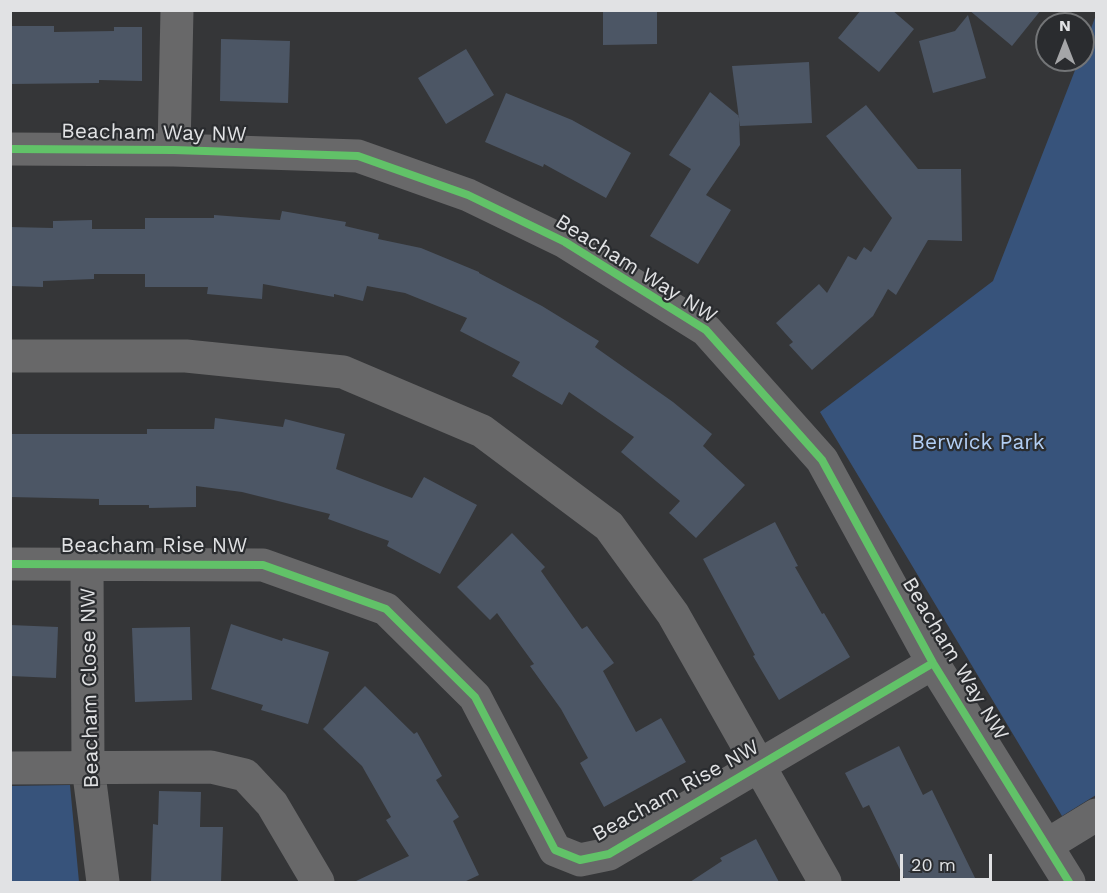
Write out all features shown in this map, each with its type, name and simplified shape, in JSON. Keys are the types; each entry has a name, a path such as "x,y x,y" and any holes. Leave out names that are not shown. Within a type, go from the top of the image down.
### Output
{"street":[{"path":"174,150 177,10"},
{"name":"Beacham Way NW","path":"10,149 174,150 358,156 468,195 565,242 706,330 822,460 933,663 1069,882"},
{"path":"10,356 186,356 343,372 482,431 609,526 673,614 825,882"},
{"name":"Beacham Rise NW","path":"10,564 263,565 386,609 475,697 555,850 580,860 609,854 933,663"},
{"name":"Beacham Close NW","path":"87,564 88,767 103,882"},
{"path":"10,768 212,767 245,775 272,804 318,882"},
{"path":"1047,845 1096,815"}],"green space":[{"name":"Berwick Park","path":"1096,15 1096,795 1062,816 820,412 993,281 1074,72 1095,72"},
{"path":"70,785 79,882 11,882 11,786"}],"building":[{"path":"603,10 657,10 657,44 603,45"},
{"path":"861,10 892,10 914,29 879,72 838,38"},
{"path":"969,10 1041,10 1035,12 1035,17 1012,46"},
{"path":"968,15 986,78 933,93 919,41 955,31"},
{"path":"10,26 54,26 54,32 114,31 114,27 142,27 142,81 99,80 99,83 10,84"},
{"path":"221,39 290,41 288,103 220,101"},
{"path":"466,49 494,95 446,124 418,78"},
{"path":"809,62 812,123 740,126 732,66"},
{"path":"710,92 739,116 740,145 706,195 731,210 698,264 650,236 691,169 669,155"},
{"path":"506,93 572,120 631,153 606,198 544,164 543,167 485,142"},
{"path":"866,105 918,169 961,169 962,241 928,240 896,295 888,289 873,316 812,370 789,345 793,342 776,323 819,284 827,293 848,256 856,260 864,247 871,252 892,218 826,136"},
{"path":"282,211 346,222 345,226 379,234 378,239 421,248 479,272 542,306 599,341 595,347 673,402 712,434 703,446 745,485 696,538 669,513 680,501 621,452 634,437 569,392 562,405 512,376 520,362 460,331 467,318 405,293 367,286 363,301 334,294 334,297 263,284 262,299 207,294 208,287 145,287 145,274 94,274 94,279 43,281 43,287 10,286 10,227 53,228 53,221 92,220 92,229 145,229 145,218 214,218 214,215 280,220"},
{"path":"215,418 283,427 285,419 345,434 336,469 412,498 424,477 477,505 440,574 387,546 389,541 328,519 330,514 242,492 196,486 196,507 149,508 149,505 99,505 99,499 10,497 10,434 147,434 147,429 214,429"},
{"path":"775,522 798,566 795,567 850,657 779,700 753,656 755,655 703,559"},
{"path":"512,533 545,567 541,571 582,629 587,626 614,663 603,671 636,732 661,718 686,762 604,807 580,763 588,758 561,709 530,666 534,664 497,613 490,620 457,587"},
{"path":"231,624 282,641 283,638 329,652 308,724 261,710 263,705 211,689"},
{"path":"10,625 58,627 56,678 10,676"},
{"path":"190,627 192,700 135,702 132,628"},
{"path":"365,686 414,734 417,732 442,776 436,780 459,817 453,821 479,875 464,882 354,882 409,856 386,820 391,817 362,766 323,729"},
{"path":"899,746 923,795 932,790 977,882 906,882 869,805 863,808 845,773"},
{"path":"159,791 201,792 200,827 223,827 221,882 151,882 153,824 158,825"},
{"path":"756,839 779,882 690,882 722,861 720,858"}],"cycle path":[{"path":"10,149 174,150 358,156 468,195 565,242 706,330 822,460 933,663 1069,882"},
{"path":"10,564 263,565 386,609 475,697 555,850 580,860 609,854 933,663"}]}
